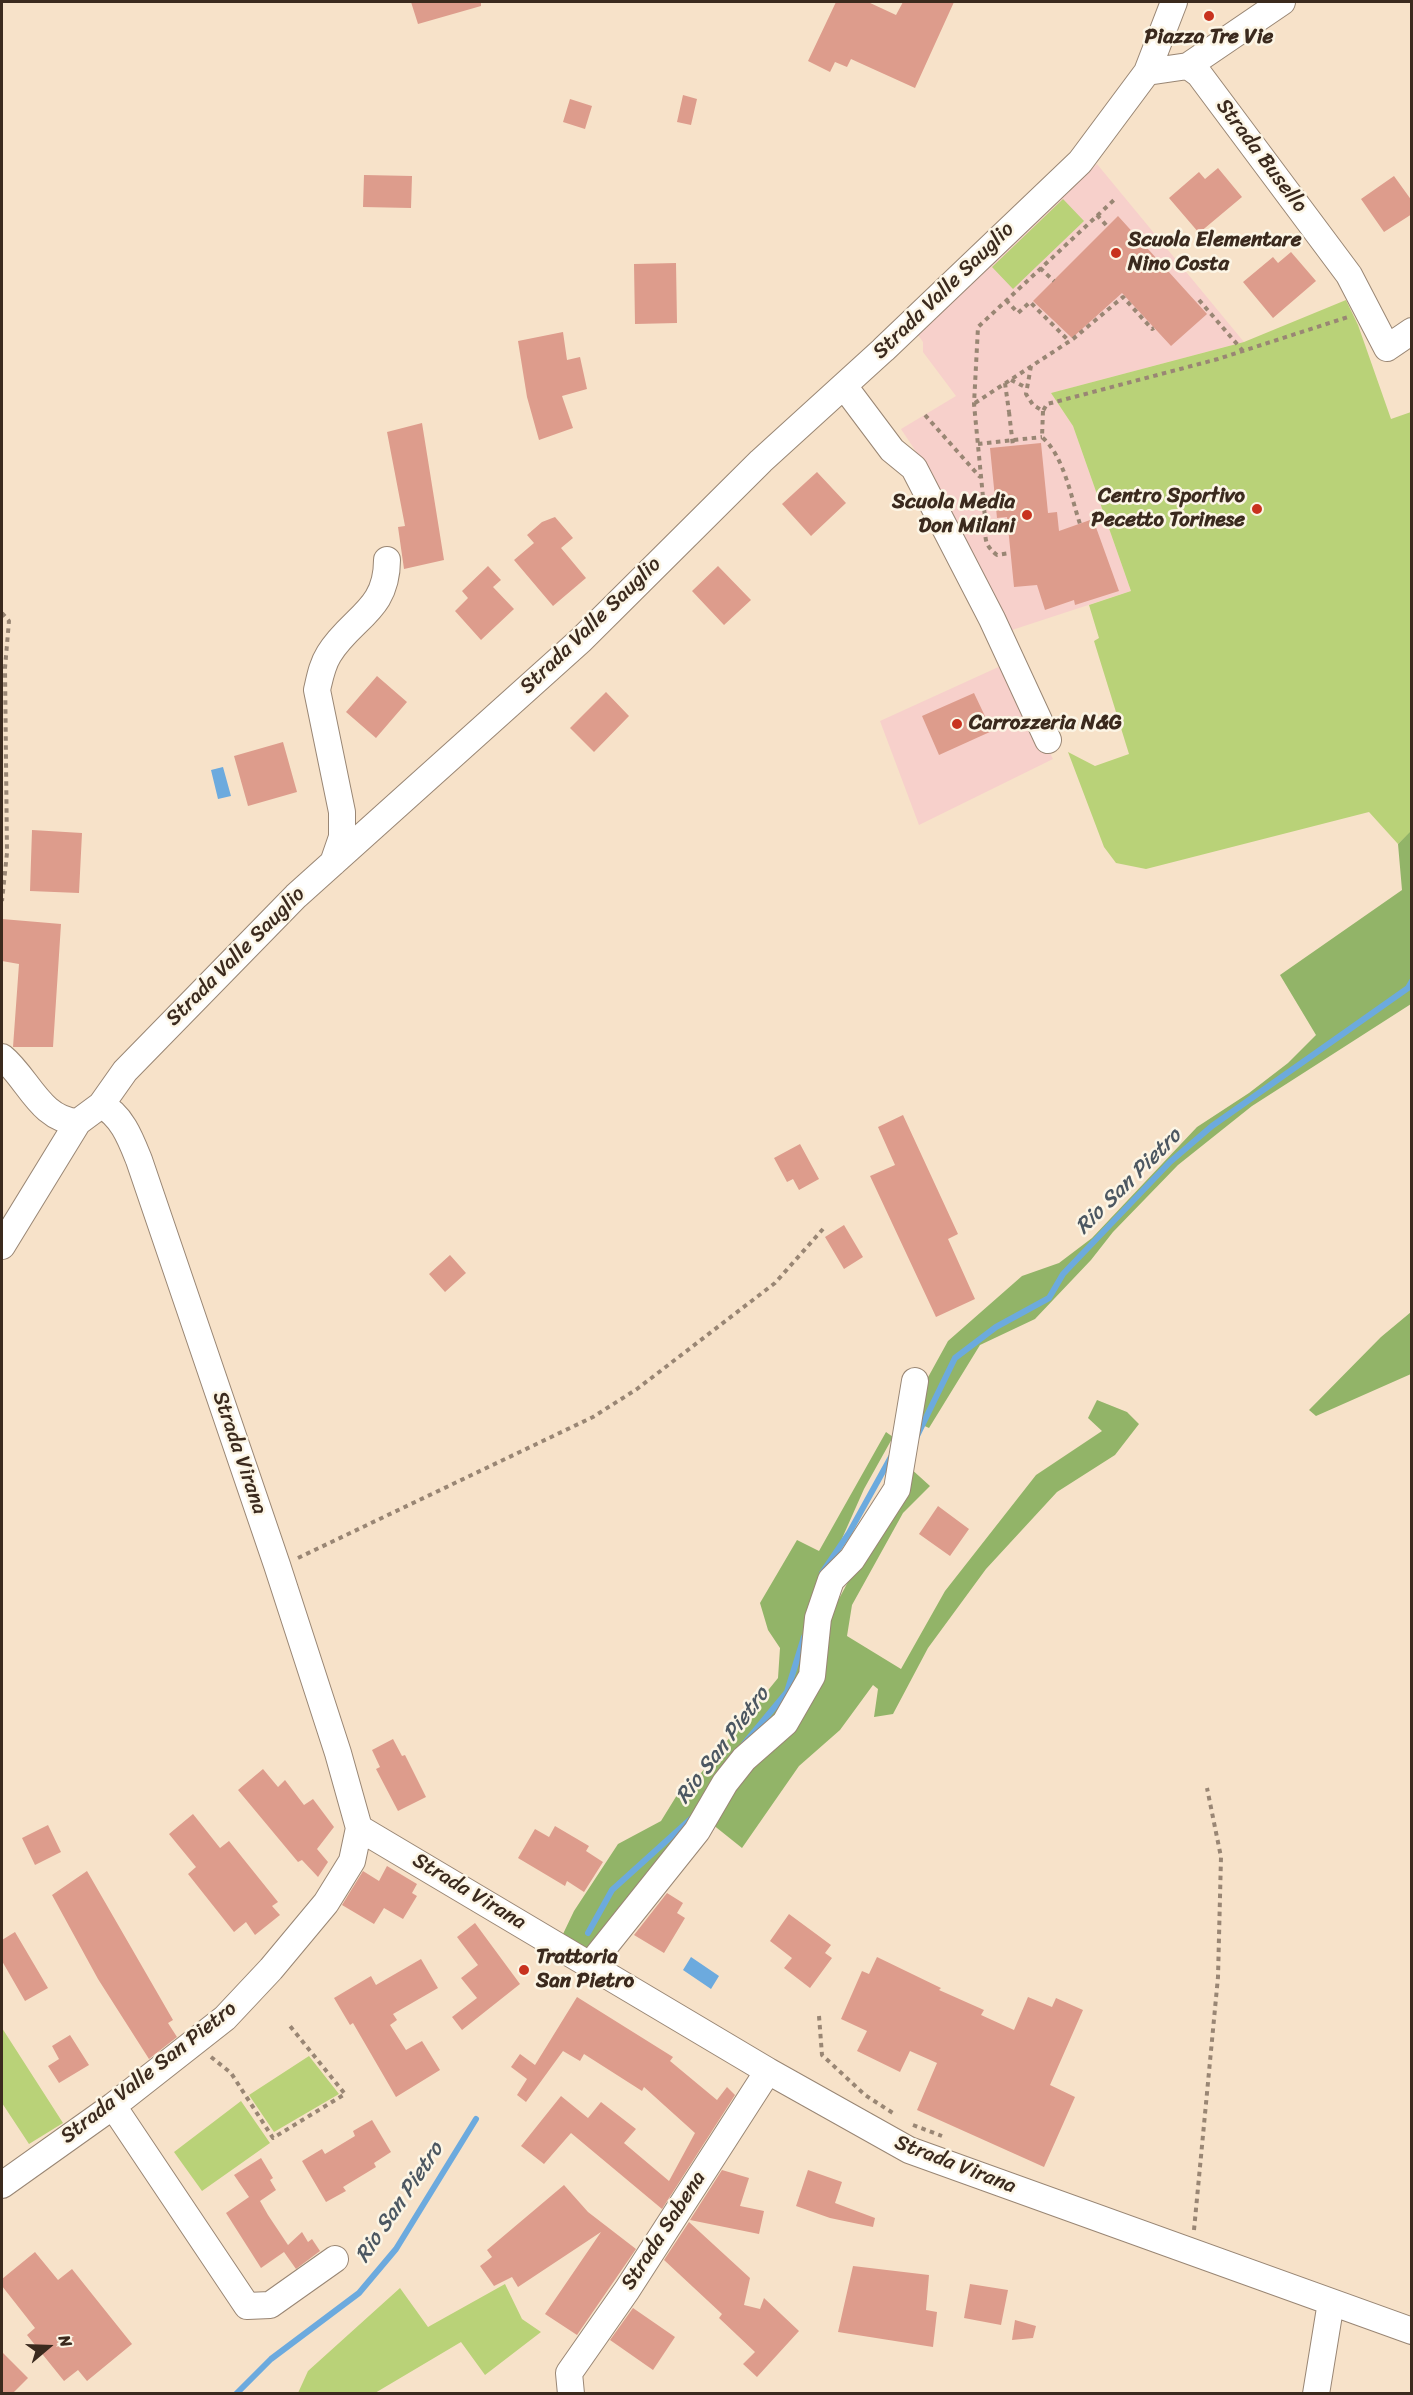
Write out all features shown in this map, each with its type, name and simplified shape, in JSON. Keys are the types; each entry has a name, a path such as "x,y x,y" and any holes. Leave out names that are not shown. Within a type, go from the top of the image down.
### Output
{"street":[{"name":"Strada Valle Sauglio","path":"2,1246 78,1122 101,1105 124,1071 296,896 580,640 761,461 844,386 1080,162 1147,72 1174,2"},
{"path":"1147,72 1188,66 1282,2"},
{"name":"Strada Busello","path":"1188,66 1199,74 1349,275 1388,348 1412,331"},
{"path":"844,386 892,450 914,468 992,619 1048,740"},
{"path":"333,863 342,837 342,812 317,690 321,670 330,652 378,598 387,582 387,560"},
{"path":"2,1057 29,1086 44,1108 65,1121 78,1122"},
{"name":"Strada Virana","path":"101,1105 109,1108 126,1130 139,1160 278,1565 338,1753 359,1828 768,2071 909,2150 1193,2240 1331,2302 1412,2331"},
{"path":"590,1965 697,1831 725,1783 744,1759 784,1723 812,1676 818,1618 831,1580 852,1558 897,1489 915,1381"},
{"name":"Strada Valle San Pietro","path":"2,2185 113,2106 225,2018 271,1970 326,1903 352,1861 359,1828"},
{"name":"Strada Sabena","path":"572,2394 569,2373 627,2290 768,2071"},
{"path":"113,2106 247,2306 270,2305 335,2259"},
{"path":"1316,2394 1331,2302"}],"path":[{"path":"1010,553 997,555 987,547 984,538 986,528 974,404 978,327 1114,200"},
{"path":"1097,215 1107,226"},
{"path":"1040,268 1054,281"},
{"path":"974,404 1069,341 1123,297 1152,330 1154,328"},
{"path":"1006,300 1018,313 1030,302 1069,341"},
{"path":"1200,300 1243,351"},
{"path":"1042,437 1043,411 1047,404 1243,351 1369,310"},
{"path":"1031,366 1026,394 1033,405 1043,411"},
{"path":"1010,379 1027,388"},
{"path":"1005,383 1013,446"},
{"path":"925,415 981,479"},
{"path":"978,444 1042,437 1051,444 1080,524"},
{"path":"986,528 1008,525"},
{"path":"2,613 9,621 5,668 7,853 2,901"},
{"path":"278,1565 593,1417 637,1389 775,1283 823,1229"},
{"path":"1193,2240 1218,1977 1221,1857 1207,1788"},
{"path":"819,2016 822,2055 865,2095 900,2117"},
{"path":"207,2054 231,2073 273,2138 345,2094 290,2026"},
{"path":"908,2123 951,2139"},
{"path":"1184,2224 1193,2240"}],"shaded area":[{"path":"1097,164 1244,342 1051,393 1073,426 1131,591 1009,631 929,471 901,429 956,396 923,352 923,342 918,335"},
{"path":"1005,664 1053,759 919,825 880,721"}],"green space":[{"path":"1063,199 1084,221 1013,289 992,267"},
{"name":"Centro Sportivo Pecetto Torinese","path":"1346,300 1358,325 1391,419 1411,412 1412,831 1398,844 1369,812 1146,869 1116,863 1104,847 1068,752 1095,766 1129,754 1094,641 1099,638 1089,605 1131,591 1073,426 1051,393 1244,342"},
{"path":"1411,831 1411,1004 1252,1106 1178,1165 1113,1232 1091,1260 1035,1319 980,1345 929,1428 918,1423 921,1390 948,1341 1022,1276 1059,1263 1092,1238 1197,1127 1249,1093 1288,1063 1316,1035 1280,975 1402,890 1398,844"},
{"path":"1411,1312 1411,1374 1316,1416 1309,1410 1381,1337"},
{"path":"1097,1400 1127,1412 1139,1424 1115,1455 1057,1492 986,1569 928,1648 893,1714 874,1717 878,1689 873,1685 840,1730 799,1766 742,1848 712,1824 729,1787 786,1728 824,1627 909,1467 930,1486 903,1513 852,1605 847,1636 901,1669 945,1591 1036,1475 1102,1431 1088,1418"},
{"path":"886,1432 893,1437 864,1489 836,1552 811,1620 807,1666 776,1715 588,1949 563,1934 574,1911 618,1844 661,1821 682,1787 701,1773 778,1678 780,1648 768,1630 760,1603 797,1540 819,1551"},
{"path":"2,2028 63,2123 29,2144 2,2103"},
{"path":"309,2056 339,2094 274,2132 249,2095"},
{"path":"241,2101 270,2143 202,2191 174,2152"},
{"path":"505,2284 522,2319 541,2332 485,2375 461,2342 375,2393 298,2393 308,2371 400,2288 428,2327"}],"water":[{"path":"223,767 231,796 218,799 211,770"},
{"path":"691,1957 719,1976 711,1989 683,1970"}],"building":[{"path":"411,2 481,2 481,6 418,24"},
{"path":"836,2 868,2 896,15 903,2 954,2 915,88 851,59 847,67 835,62 830,72 808,61"},
{"path":"683,95 697,99 691,125 677,122"},
{"path":"570,99 592,106 585,129 563,122"},
{"path":"1218,168 1242,197 1199,233 1169,198 1199,172 1205,179"},
{"path":"364,175 412,176 411,208 363,207"},
{"path":"1394,176 1412,201 1412,214 1384,232 1361,199"},
{"name":"Scuola Elementare Nino Costa","path":"1118,216 1207,314 1171,346 1122,293 1072,338 1033,301"},
{"path":"1291,252 1316,281 1273,318 1243,282 1273,257 1278,263"},
{"path":"676,263 677,323 635,324 634,264"},
{"path":"563,332 567,360 580,357 587,389 562,396 573,428 539,440 527,397 518,341"},
{"path":"422,423 444,560 404,569 398,527 405,526 387,432"},
{"name":"Scuola Media Don Milani","path":"1041,443 1048,513 1057,512 1059,531 1093,519 1119,591 1075,605 1074,600 1045,610 1037,585 1014,587 1007,517 997,518 990,448"},
{"path":"817,472 846,503 811,536 782,504"},
{"path":"555,517 573,538 561,548 586,578 553,606 514,560 534,543 527,535 542,522"},
{"path":"488,566 501,580 493,587 514,609 481,640 455,611 468,598 462,591"},
{"path":"718,566 751,600 724,625 692,591"},
{"path":"377,676 407,702 376,738 346,712"},
{"path":"606,692 629,716 594,752 570,728"},
{"name":"Carrozzeria N&G","path":"974,693 992,731 939,755 922,716"},
{"path":"283,742 297,792 248,806 234,756"},
{"path":"32,830 82,833 79,893 30,891"},
{"path":"2,919 61,924 53,1047 13,1047 19,964 2,961"},
{"path":"903,1115 958,1234 948,1239 975,1299 936,1317 870,1176 895,1165 878,1127"},
{"path":"800,1144 819,1179 799,1190 793,1179 787,1182 774,1158"},
{"path":"844,1225 863,1257 844,1269 825,1237"},
{"path":"450,1255 466,1273 445,1292 429,1274"},
{"path":"938,1506 969,1529 950,1556 919,1534"},
{"path":"393,1739 402,1756 405,1755 426,1797 398,1811 376,1769 380,1767 372,1750"},
{"path":"263,1769 278,1787 285,1780 304,1805 313,1799 334,1827 317,1849 328,1862 318,1877 302,1860 298,1862 238,1790"},
{"path":"193,1814 220,1848 229,1841 278,1902 272,1906 280,1915 255,1935 246,1922 234,1932 188,1874 196,1867 169,1834"},
{"path":"48,1825 61,1852 35,1865 22,1838"},
{"path":"555,1826 589,1846 586,1851 603,1862 584,1892 567,1881 565,1886 518,1858 535,1829 549,1837"},
{"path":"387,1866 417,1884 412,1893 417,1896 403,1919 384,1908 374,1924 342,1905 363,1871 379,1881"},
{"path":"87,1871 173,2020 168,2023 177,2037 149,2059 98,1979 52,1895"},
{"path":"667,1893 683,1903 677,1913 685,1918 664,1953 634,1935"},
{"path":"789,1914 831,1945 825,1953 832,1958 810,1988 784,1968 792,1958 770,1941"},
{"path":"475,1923 520,1984 462,2030 452,2017 477,1998 461,1978 478,1965 457,1937"},
{"path":"15,1932 48,1988 25,2001 2,1961 2,1940"},
{"path":"877,1957 941,1988 939,1990 984,2010 981,2015 1014,2030 1028,1997 1052,2007 1056,1998 1083,2010 1050,2085 1075,2097 1044,2167 917,2110 937,2063 910,2051 900,2072 857,2051 867,2031 841,2019 862,1971 869,1974"},
{"path":"421,1959 438,1988 393,2014 397,2020 390,2025 406,2050 422,2041 440,2070 396,2097 353,2023 350,2025 334,1998 371,1976 376,1985"},
{"path":"577,1997 673,2057 670,2061 717,2100 727,2087 735,2095 662,2209 571,2133 544,2164 521,2146 561,2096 588,2118 601,2102 636,2129 624,2143 669,2181 695,2133 644,2087 642,2091 584,2054 580,2061 563,2051 526,2102 517,2095 527,2079 511,2067 520,2054 535,2065"},
{"path":"70,2035 89,2065 59,2083 48,2066 59,2059 52,2046"},
{"path":"372,2120 391,2152 374,2163 376,2167 343,2187 346,2191 326,2202 302,2161 322,2149 325,2154 355,2136 353,2131"},
{"path":"261,2158 273,2178 270,2180 276,2190 260,2201 268,2215 288,2245 302,2232 308,2242 312,2239 320,2251 296,2269 284,2252 261,2268 226,2213 249,2197 234,2175"},
{"path":"722,2170 749,2178 740,2206 764,2211 759,2234 690,2220"},
{"path":"808,2170 842,2182 835,2203 875,2218 873,2227 830,2218 796,2206"},
{"path":"564,2185 588,2212 636,2249 577,2335 545,2314 601,2232 518,2287 512,2277 494,2286 480,2266 492,2257 487,2250"},
{"path":"689,2222 750,2278 744,2305 760,2309 764,2298 799,2331 757,2377 743,2364 755,2352 719,2318 722,2314 664,2260"},
{"path":"35,2252 58,2280 72,2269 132,2344 87,2381 78,2370 64,2381 27,2335 35,2328 2,2286 2,2279"},
{"path":"853,2266 929,2275 926,2310 937,2312 933,2347 838,2332"},
{"path":"970,2284 1008,2290 1001,2325 964,2318"},
{"path":"633,2308 675,2337 653,2370 610,2340"},
{"path":"1015,2320 1036,2326 1033,2338 1012,2340"},
{"path":"2,2352 28,2378 12,2394 2,2394"}],"waterway":[{"name":"Rio San Pietro","path":"916,1438 955,1358 996,1327 1049,1298 1063,1274 1170,1162 1212,1126 1408,988 1412,981"},
{"name":"Rio San Pietro","path":"822,1573 849,1533 891,1457"},
{"name":"Rio San Pietro","path":"744,1744 787,1692 804,1637"},
{"name":"Rio San Pietro","path":"588,1933 612,1890 694,1816"},
{"name":"Rio San Pietro","path":"236,2394 271,2359 359,2293 396,2249 476,2119"}],"place":[{"name":"Piazza Tre Vie","path":"1209,16"},
{"name":"Scuola Elementare Nino Costa","path":"1116,253"},
{"name":"Centro Sportivo Pecetto Torinese","path":"1257,509"},
{"name":"Scuola Media Don Milani","path":"1027,515"},
{"name":"Carrozzeria N&G","path":"957,724"},
{"name":"Trattoria San Pietro","path":"524,1970"}]}
